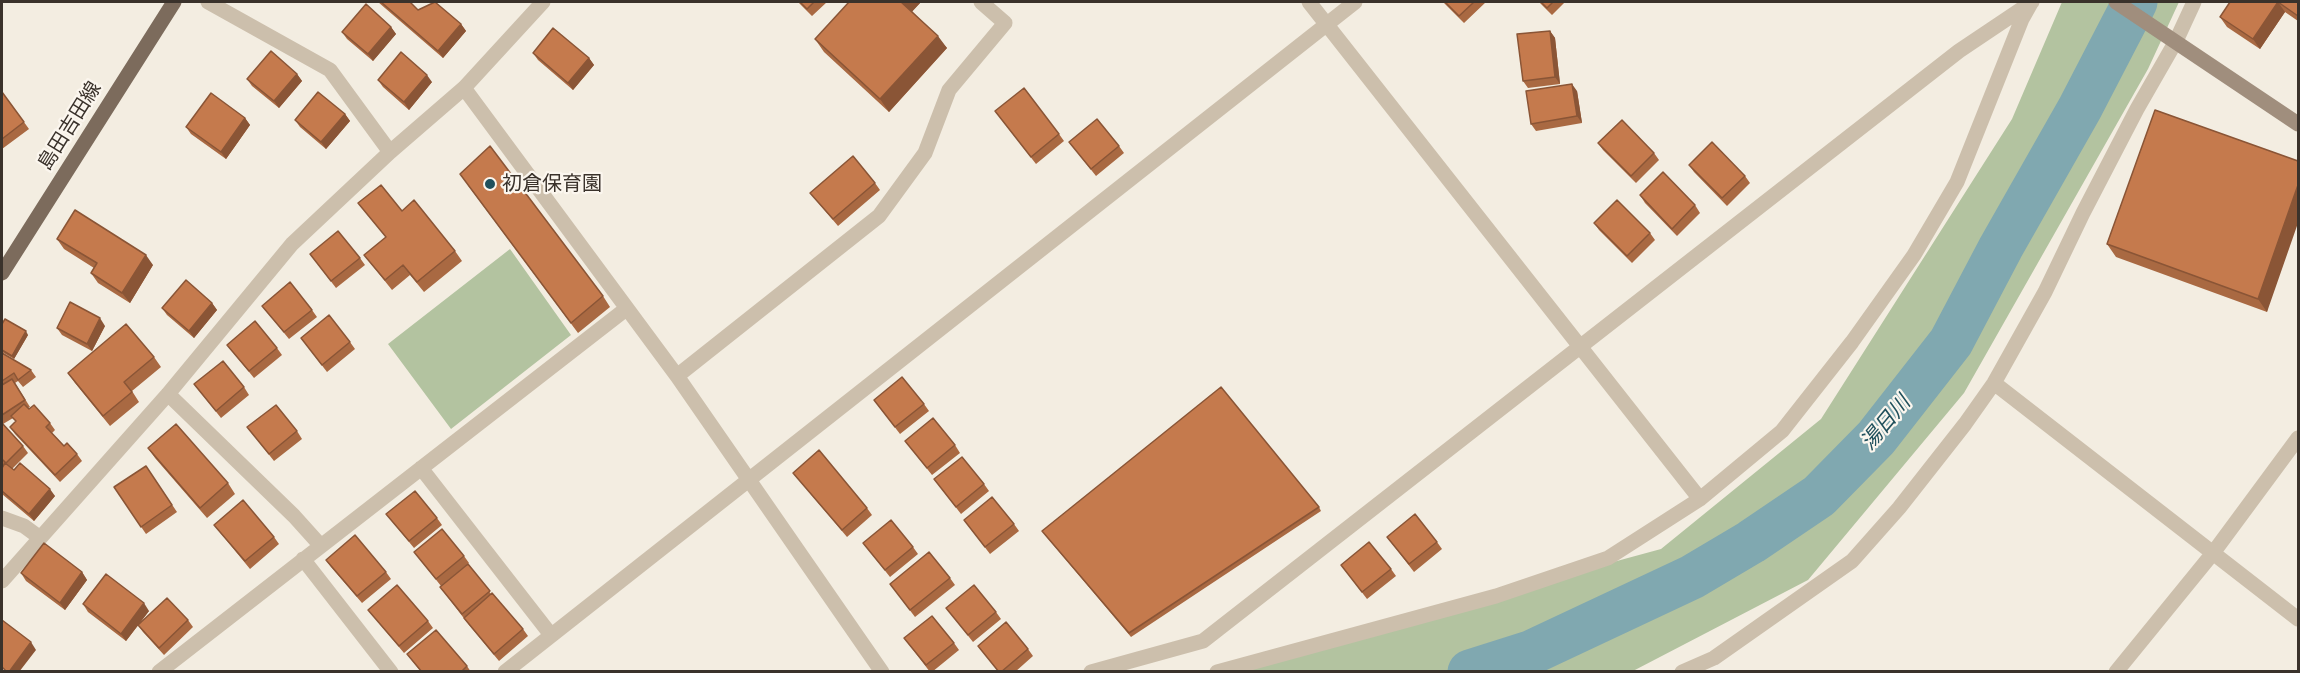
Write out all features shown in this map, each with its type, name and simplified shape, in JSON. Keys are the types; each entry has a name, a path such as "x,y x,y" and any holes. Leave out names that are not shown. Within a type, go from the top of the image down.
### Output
{"main road":[{"name":"島田吉田線","path":"2,273 174,2"}],"street":[{"path":"208,2 330,70 390,152"},
{"path":"2,580 168,394 291,244 390,152 464,88 543,2"},
{"path":"677,376 879,216 925,153 949,90 1005,23 981,2"},
{"path":"1309,2 1700,499"},
{"path":"505,672 749,477 1355,2"},
{"path":"1091,672 1203,641 1959,51 2032,2"},
{"path":"1217,672 1496,597 1608,558 1700,499 1782,431 1852,342 1914,255 1957,182 2022,19 2032,2"},
{"path":"2116,2 2298,124"},
{"path":"1682,672 1714,658 1852,561 1899,508 1994,383 2045,292 2137,109 2194,2"},
{"path":"464,88 677,376 882,672"},
{"path":"159,672 626,309"},
{"path":"1994,383 2298,619"},
{"path":"168,394 294,516 321,546"},
{"path":"2116,672 2213,553 2298,438"},
{"path":"421,468 551,635"},
{"path":"2,518 24,526 39,537"},
{"path":"303,559 391,672"}],"green space":[{"path":"2062,2 2179,2 2148,69 1964,393 1808,580 1633,671 1209,672 1661,549 1821,419 2012,119"},
{"path":"510,249 571,335 451,429 388,344"}],"building":[{"path":"381,2 410,2 418,10 435,2 461,24 438,51"},
{"path":"800,2 814,2 807,9"},
{"path":"849,2 901,2 938,36 880,99 815,39"},
{"path":"1445,2 1474,2 1459,16"},
{"path":"1541,2 1553,2 1547,8"},
{"path":"2230,2 2278,2 2253,39 2220,17"},
{"path":"2278,2 2298,2 2298,16"},
{"path":"366,4 391,27 368,54 342,32"},
{"path":"553,28 589,58 568,83 533,53"},
{"path":"1550,31 1555,77 1523,81 1517,34"},
{"path":"271,51 297,74 274,101 247,79"},
{"path":"401,52 427,75 404,102 378,80"},
{"path":"1572,84 1577,116 1531,124 1526,91"},
{"path":"1024,88 1059,134 1031,157 995,111"},
{"path":"2,92 24,122 2,139"},
{"path":"318,92 345,114 321,142 295,120"},
{"path":"211,93 245,118 221,152 186,127"},
{"path":"2155,110 2298,161 2298,185 2258,299 2107,244"},
{"path":"1097,119 1119,146 1091,169 1069,142"},
{"path":"1622,120 1654,153 1631,176 1598,143"},
{"path":"1712,142 1745,176 1722,198 1689,165"},
{"path":"490,146 603,296 571,323 460,174"},
{"path":"853,156 875,183 833,219 810,193"},
{"path":"1663,172 1695,205 1672,229 1640,195"},
{"path":"381,185 402,211 414,200 455,251 417,282 403,265 385,280 364,255 386,237 358,203"},
{"path":"1617,200 1650,233 1627,256 1594,223"},
{"path":"75,210 146,255 122,293 91,273 97,263 57,239"},
{"path":"338,231 360,258 331,281 310,254"},
{"path":"186,280 212,303 189,331 162,308"},
{"path":"290,282 312,310 284,332 262,306"},
{"path":"70,302 100,318 87,344 57,328"},
{"path":"329,315 350,342 322,365 301,338"},
{"path":"5,319 26,331 12,356 2,350 2,324"},
{"path":"255,321 277,348 249,371 227,345"},
{"path":"126,324 154,357 124,382 132,392 103,416 68,373"},
{"path":"2,353 31,370 18,380 14,373 2,381"},
{"path":"223,361 244,387 216,411 194,384"},
{"path":"902,377 924,404 895,427 874,400"},
{"path":"12,379 25,400 2,415 2,385"},
{"path":"1221,387 1319,507 1129,633 1042,531"},
{"path":"24,404 29,409 34,405 50,423 46,427 64,446 67,443 77,454 55,475 10,427 16,421 11,416"},
{"path":"276,405 297,431 269,454 247,427"},
{"path":"933,418 955,445 927,468 905,441"},
{"path":"2,423 23,446 6,463 2,461"},
{"path":"176,424 228,483 200,508 148,448"},
{"path":"819,450 867,508 842,530 793,473"},
{"path":"962,457 984,484 956,507 934,479"},
{"path":"5,463 14,470 20,463 50,489 29,514 2,491 2,468"},
{"path":"146,466 172,505 141,527 114,487"},
{"path":"415,491 437,518 409,541 386,514"},
{"path":"992,497 1014,524 985,547 964,520"},
{"path":"243,500 274,537 245,561 214,525"},
{"path":"1415,514 1437,542 1409,564 1387,537"},
{"path":"891,520 913,547 885,570 863,543"},
{"path":"442,529 464,556 436,579 414,552"},
{"path":"355,535 386,572 357,596 326,560"},
{"path":"1369,542 1391,569 1362,592 1341,565"},
{"path":"44,543 82,572 60,603 21,573"},
{"path":"929,552 950,578 910,610 890,584"},
{"path":"468,564 490,591 462,614 440,587"},
{"path":"106,574 144,603 121,634 83,604"},
{"path":"397,585 428,621 399,646 368,610"},
{"path":"974,585 996,612 968,635 946,608"},
{"path":"492,593 523,629 494,654 464,618"},
{"path":"167,598 188,620 159,648 138,625"},
{"path":"932,616 954,643 926,665 904,638"},
{"path":"2,620 31,642 9,672 2,667"},
{"path":"1006,622 1028,649 999,672 978,646"},
{"path":"436,630 467,666 461,672 422,672 407,654"}],"waterway":[{"name":"湯日川","path":"1470,672 1530,653 1692,577 1751,542 1819,496 1876,438 1951,342 2001,247 2080,108 2135,2"}],"place":[{"name":"初倉保育園","path":"490,184"}]}
